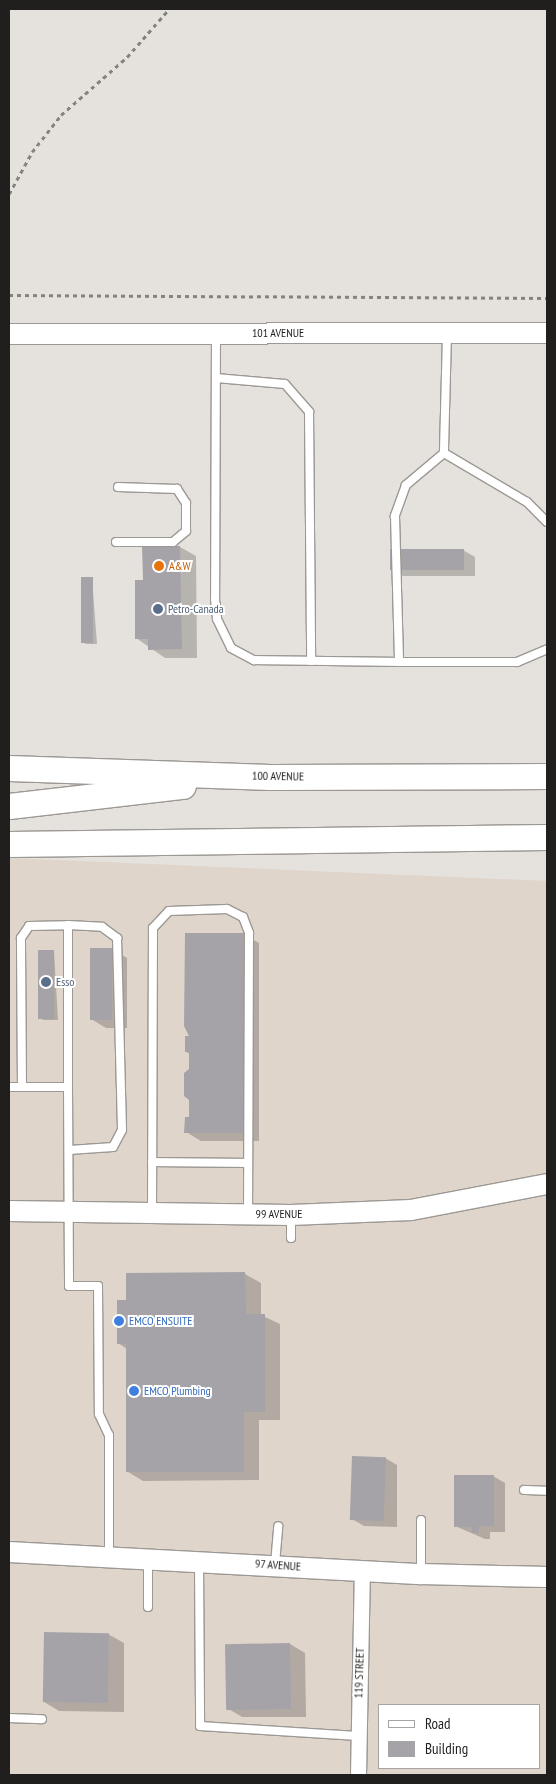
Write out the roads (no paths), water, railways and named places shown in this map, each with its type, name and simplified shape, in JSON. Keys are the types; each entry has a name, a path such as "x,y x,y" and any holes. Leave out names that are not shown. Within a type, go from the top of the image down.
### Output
{"main road":[{"name":"100 AVENUE","path":"9,768 270,777 547,776"},
{"path":"9,806 270,777"},
{"path":"9,844 547,837"}],"street":[{"name":"101 AVENUE","path":"9,334 547,333"},
{"name":"99 AVENUE","path":"9,1211 291,1214 411,1210 547,1184"},
{"name":"97 AVENUE","path":"9,1552 148,1556 420,1574 547,1577"},
{"name":"119 STREET","path":"358,1775 362,1571"}],"lane":[{"path":"216,333 217,619 231,648 242,656 311,661 399,662 517,662 547,649"},
{"path":"399,662 398,500 406,485 444,452 447,333"},
{"path":"216,378 279,382 296,392 309,412 311,661"},
{"path":"444,452 527,502 547,522"},
{"path":"116,542 173,542 186,531 186,503 177,489 118,487"},
{"path":"152,1212 153,928 169,911 226,909 244,917 249,933 248,1214"},
{"path":"68,925 69,1286 98,1286 99,1414 109,1434 110,1554"},
{"path":"22,1087 21,938 28,926 68,925 102,927 117,938 122,1130 113,1147 69,1150"},
{"path":"9,1087 68,1088"},
{"path":"152,1162 248,1163"},
{"path":"291,1214 291,1238"},
{"path":"524,1490 547,1491"},
{"path":"420,1574 421,1520"},
{"path":"275,1564 278,1526"},
{"path":"148,1556 148,1607"},
{"path":"199,1560 200,1726 358,1736"},
{"path":"9,1718 42,1719"}],"place":[{"name":"A&W","path":"159,566"},
{"name":"Petro-Canada","path":"158,609"},
{"name":"Esso","path":"46,982"},
{"name":"EMCO ENSUITE","path":"119,1321"},
{"name":"EMCO Plumbing","path":"134,1391"}]}
